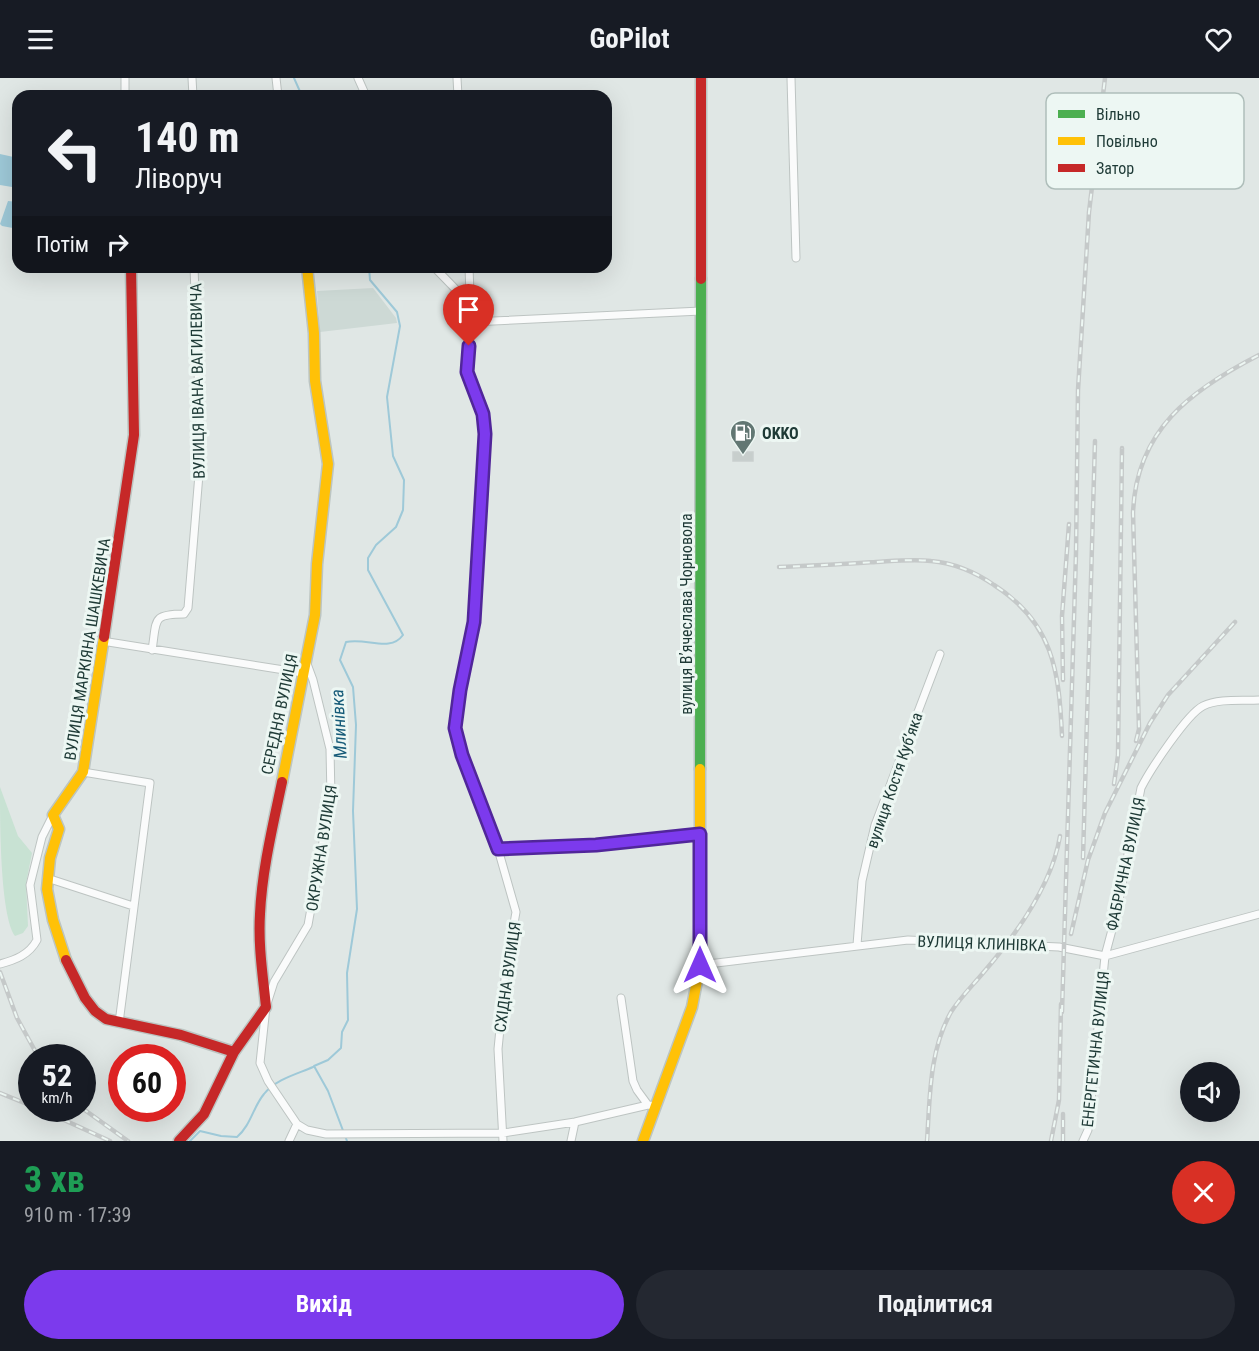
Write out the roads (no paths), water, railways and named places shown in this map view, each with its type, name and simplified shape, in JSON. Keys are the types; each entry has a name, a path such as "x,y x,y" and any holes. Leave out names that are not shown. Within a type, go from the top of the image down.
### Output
{"street":[{"name":"вулиця Вʼячеслава Чорновола","path":"643,1141 652,1105 692,1007 700,965 701,78"},
{"path":"791,78 796,258"},
{"name":"ВУЛИЦЯ МАРКІЯНА ШАШКЕВИЧА","path":"53,814 83,772 124,514 134,435 131,273"},
{"name":"ВУЛИЦЯ ІВАНА ВАГИЛЕВИЧА","path":"152,650 157,621 160,617 164,614 184,614 188,608 201,444 194,273"},
{"name":"СЕРЕДНЯ ВУЛИЦЯ","path":"266,1007 260,952 260,914 267,854 315,615 317,564 328,464 315,381 314,333 308,273"},
{"path":"440,273 469,303"},
{"name":"СХІДНА ВУЛИЦЯ","path":"469,273 471,322 467,372 483,414 485,434 474,622 455,728 462,755 498,849 516,912 506,969 498,1049 503,1137"},
{"path":"471,322 701,311"},
{"path":"102,641 303,673"},
{"name":"вулиця Костя Кубʼяка","path":"857,945 862,881 875,825 940,654"},
{"name":"ОКРУЖНА ВУЛИЦЯ","path":"297,1124 268,1081 260,1064 266,1007 274,982 308,925 331,797 330,749 306,661"},
{"name":"ФАБРИЧНА ВУЛИЦЯ","path":"1104,956 1116,915 1142,788 1148,775 1191,715 1201,707 1211,703 1259,700"},
{"path":"83,772 150,783 119,1023"},
{"path":"53,814 59,831 53,845 47,878 49,910 65,959 98,1014 119,1023 200,1039 234,1052"},
{"path":"0,964 18,959 29,951 37,940 38,932 30,885 42,837 53,814"},
{"path":"498,849 596,845 700,834"},
{"path":"47,878 133,906"},
{"name":"ВУЛИЦЯ КЛИНІВКА","path":"700,965 908,940 1059,946 1104,956 1259,914"},
{"name":"ЕНЕРГЕТИЧНА ВУЛИЦЯ","path":"1083,1141 1088,1130 1104,956"},
{"path":"621,998 633,1081 637,1090 652,1105"},
{"path":"179,1141 204,1114 234,1052 266,1007"},
{"path":"289,1141 297,1124 318,1133 503,1137 652,1105"},
{"path":"571,1141 575,1122"}],"water":[{"path":"0,154 12,157 12,187 0,185"},
{"path":"8,201 12,201 12,228 0,224"}],"waterway":[{"name":"Млинівка","path":"294,78 299,90"},
{"name":"Млинівка","path":"347,1141 328,1091 314,1066 328,1060 341,1048 342,1032 348,1020 347,973 357,909 353,811 356,725 353,687 340,660 346,642 385,644 398,640 403,635 368,570 368,558 376,545 396,527 403,510 404,480 393,456 387,397 400,326 397,312 370,280 369,273"},
{"path":"190,1141 200,1131 237,1137 246,1127 260,1099 274,1084 313,1067"}],"railway":[{"path":"1103,93 1105,78"},
{"path":"1062,1012 1076,553 1078,390 1092,189"},
{"path":"1136,741 1139,729 1133,513 1136,484 1144,458 1156,436 1190,398 1234,368 1259,355"},
{"path":"1083,858 1095,441"},
{"path":"1114,784 1118,755 1122,448"},
{"path":"1063,680 1062,616 1069,524"},
{"path":"779,567 924,560 956,566 987,580 1014,600 1041,632 1055,669 1062,736"},
{"path":"1071,934 1088,860 1105,813 1150,723 1168,695 1235,622"},
{"path":"927,1141 932,1075 938,1043 944,1027 962,997 1007,943 1031,909 1049,873 1060,836"},
{"path":"0,972 17,1018 31,1044"},
{"path":"1051,1141 1059,1100 1061,1004"},
{"path":"0,1093 18,1100"},
{"path":"1063,1114 1063,1141"},
{"path":"96,1118 128,1141"},
{"path":"69,1122 110,1141"}],"place":[{"name":"OKKO","path":"743,456"}]}
